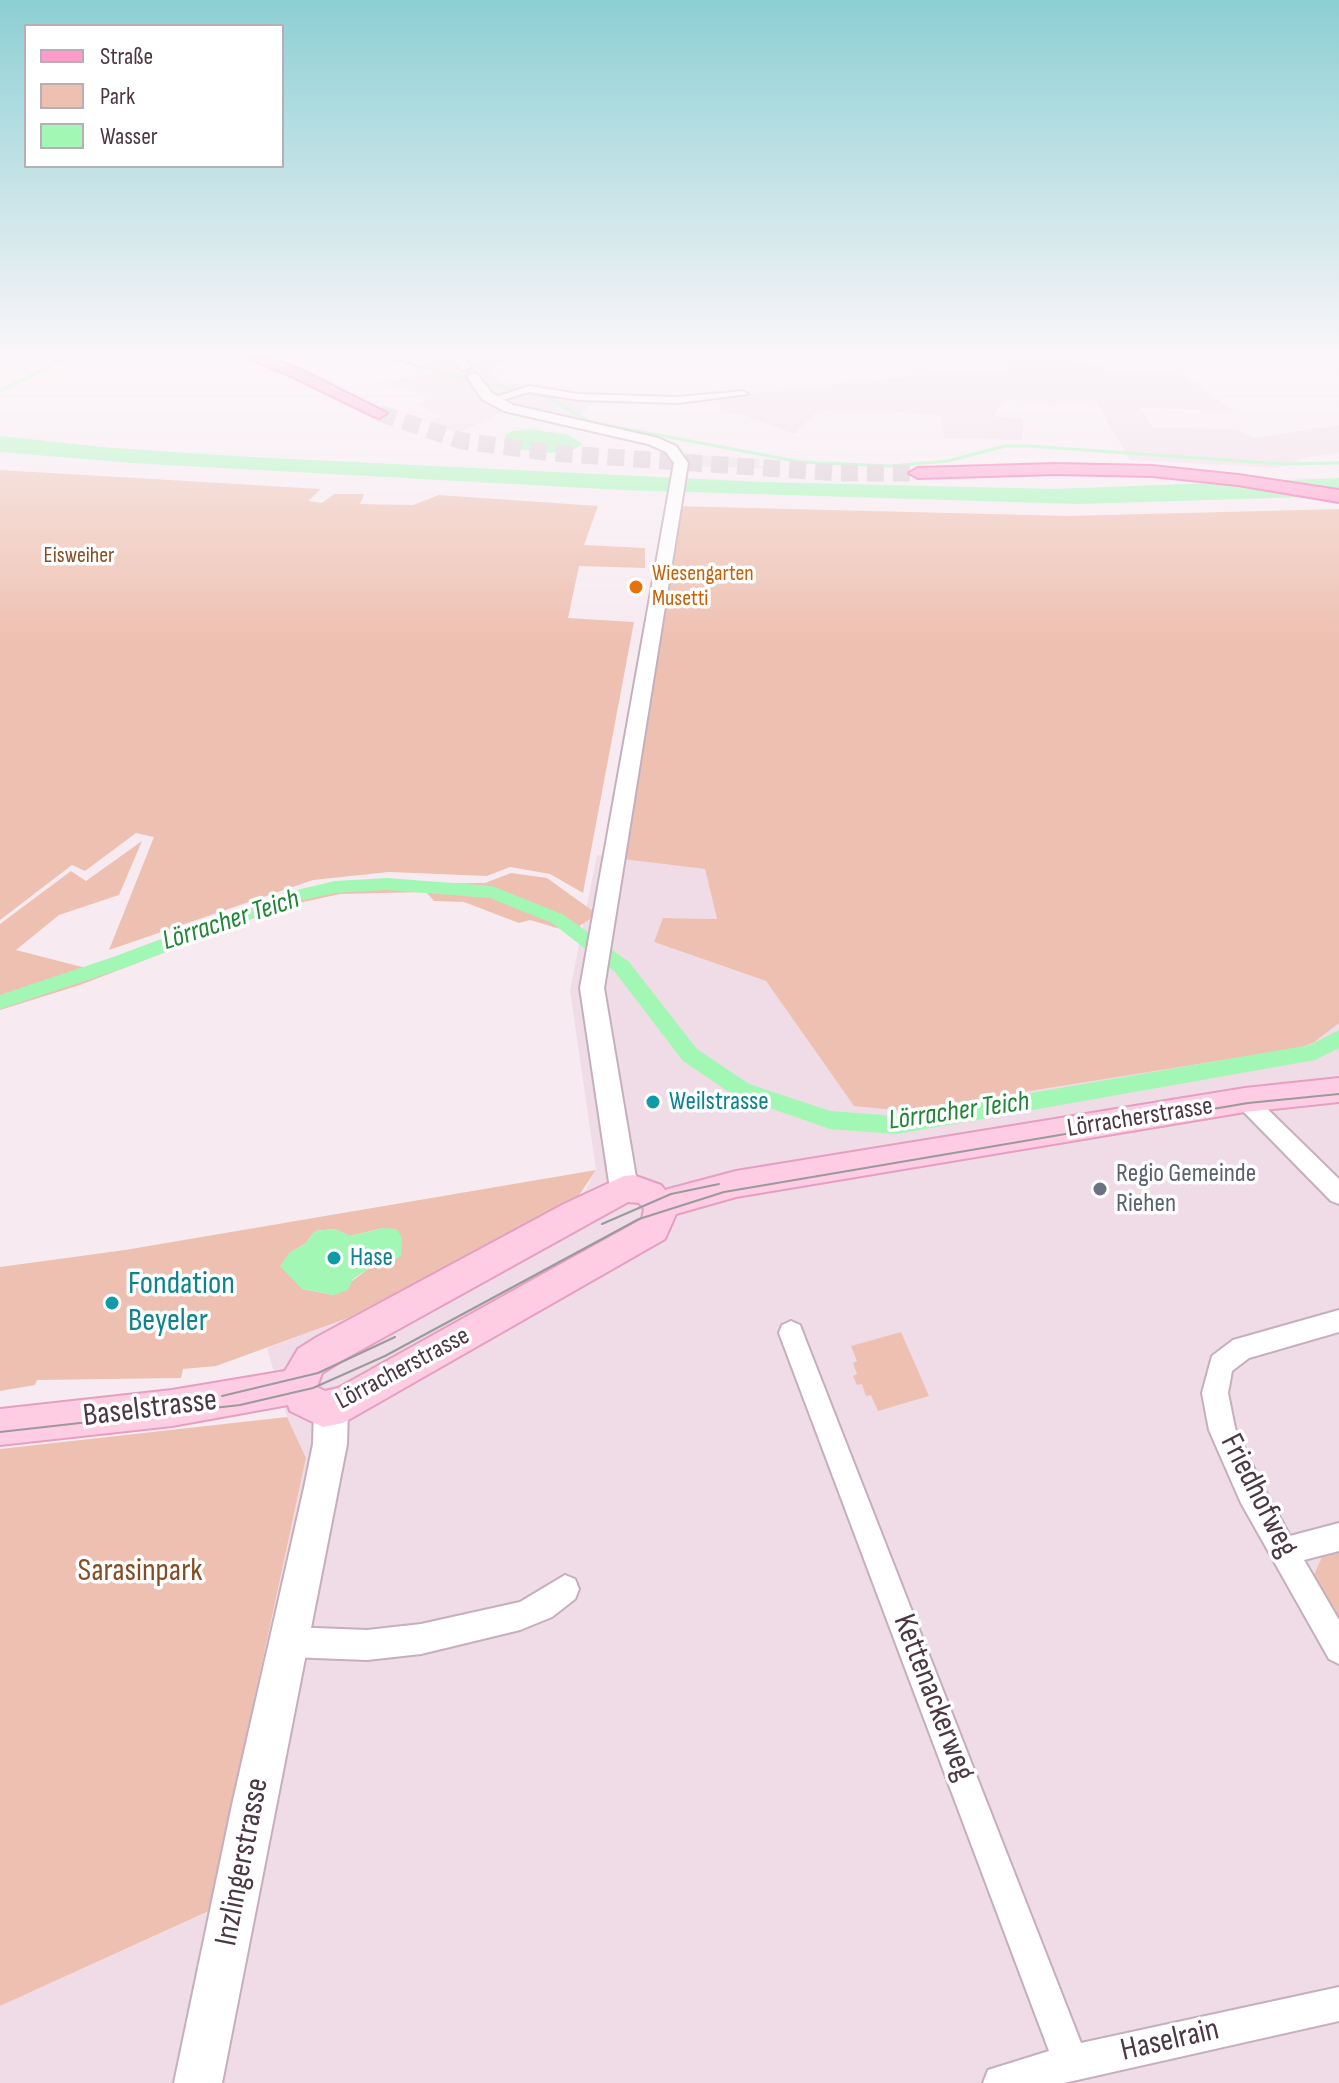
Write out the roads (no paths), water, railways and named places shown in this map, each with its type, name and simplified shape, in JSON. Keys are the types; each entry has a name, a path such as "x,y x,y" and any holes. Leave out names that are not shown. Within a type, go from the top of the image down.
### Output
{"main road":[{"path":"918,473 1097,469 1178,473 1339,496"},
{"name":"Lörracherstrasse","path":"624,1189 310,1361 302,1372 299,1386 303,1399 309,1404 331,1409 353,1400 638,1239 659,1223 659,1205 736,1184 1245,1100 1339,1090"},
{"path":"624,1189 642,1190 659,1205"},
{"name":"Baselstrasse","path":"0,1427 172,1408 299,1386"}],"street":[{"path":"624,1189 592,988 680,470 678,457 667,449"},
{"path":"1245,1100 1339,1194"},
{"name":"Friedhofweg","path":"1339,1321 1242,1348 1221,1364 1215,1393 1222,1430 1251,1493 1339,1649"},
{"name":"Kettenackerweg","path":"791,1333 919,1660 1071,2063"},
{"name":"Inzlingerstrasse","path":"198,2083 330,1444 331,1409"},
{"path":"1285,1551 1339,1537"},
{"path":"289,1642 367,1645 421,1639 520,1616 542,1607 565,1589"},
{"name":"Haselrain","path":"1001,2083 1071,2063 1339,2004"}],"water":[{"path":"0,449 131,449 762,482 1055,489 1339,478 1339,496 1079,504 622,490 132,463 0,452"},
{"path":"520,449 575,449 546,453"},
{"path":"383,1228 397,1229 402,1238 401,1256 386,1265 368,1269 353,1279 348,1290 334,1295 302,1289 280,1266 289,1253 305,1244 315,1231 335,1229 350,1236"}],"waterway":[{"path":"734,449 801,462 890,466 948,461 993,449"},
{"path":"1073,449 1283,464 1339,463"},
{"name":"Lörracher Teich","path":"0,1002 120,962 290,897 335,887 387,884 492,892 558,919 622,967 690,1055 742,1090 830,1120 897,1125 1315,1052 1339,1038"}],"tunnel":[{"path":"524,449 838,473 918,473"}],"tram line":[{"path":"0,1432 240,1405 313,1388 385,1356 639,1219 724,1192 1248,1103 1339,1094"},
{"path":"602,1224 671,1194 719,1184"},
{"path":"222,1396 318,1373 395,1337"}],"place":[{"name":"Wiesengarten Musetti","path":"636,587"},
{"name":"Weilstrasse","path":"653,1102"},
{"name":"Regio Gemeinde Riehen","path":"1100,1189"},
{"name":"Hase","path":"334,1258"},
{"name":"Fondation Beyeler","path":"112,1303"}],"park label":[{"name":"Eisweiher","path":"79,556"},
{"name":"Sarasinpark","path":"140,1572"}]}
